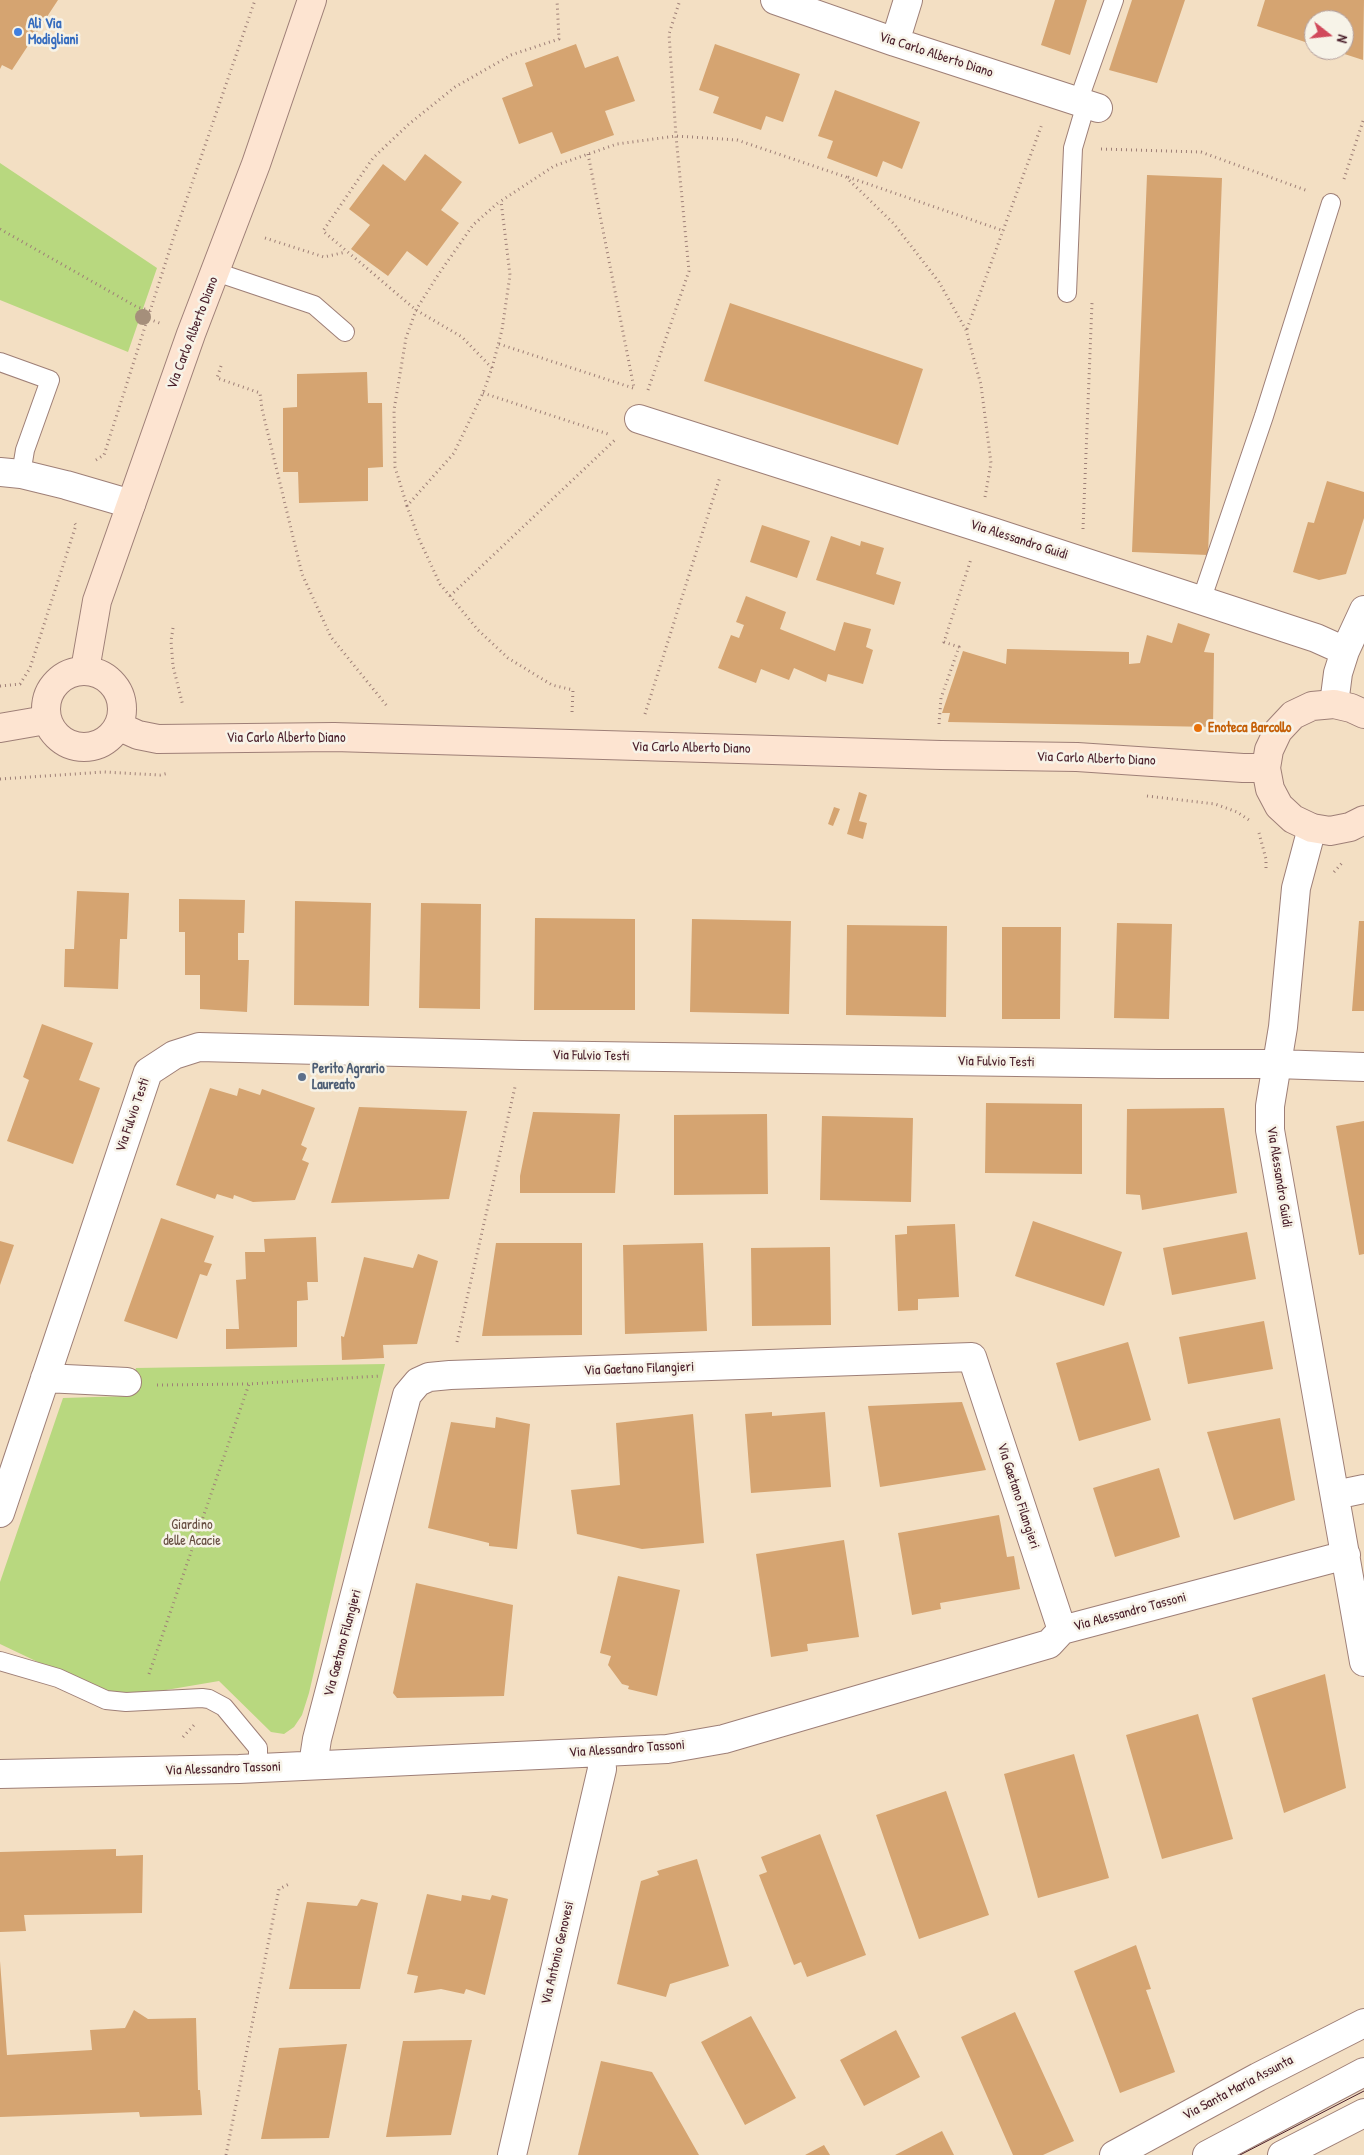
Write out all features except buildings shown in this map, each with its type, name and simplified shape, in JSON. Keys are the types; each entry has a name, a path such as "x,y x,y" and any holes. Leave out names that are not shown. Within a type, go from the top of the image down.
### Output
{"main road":[{"name":"Via Carlo Alberto Diano","path":"85,670 97,601 130,504 256,164 312,0"},
{"path":"85,670 97,673 108,679 117,689 122,701 122,714 118,726 110,737 100,744 87,747 74,746 57,736 46,720 45,708 47,696 53,685 62,677 73,672 85,670"},
{"path":"1364,714 1352,708 1334,704 1312,706 1293,715 1278,730 1269,750 1266,768 1270,789 1279,806 1293,819 1312,828 1330,831 1350,827 1364,820"},
{"path":"0,728 46,720"},
{"name":"Via Carlo Alberto Diano","path":"118,726 138,735 158,738 334,737 644,747 1077,757 1234,768 1266,768"}],"street":[{"name":"Via Carlo Alberto Diano","path":"774,0 1088,105"},
{"path":"895,42 908,0"},
{"name":"Via Alessandro Guidi","path":"639,419 1073,558 1316,638 1345,650"},
{"path":"10,473 98,493 130,504"},
{"path":"1334,704 1338,674 1345,650 1364,610"},
{"name":"Via Alessandro Guidi","path":"1312,828 1296,888 1283,1028 1270,1106 1270,1130 1346,1555 1359,1603 1364,1662"},
{"name":"Via Fulvio Testi","path":"0,1513 148,1072 174,1055 199,1047 522,1055 1364,1066"},
{"name":"Via Gaetano Filangieri","path":"313,1766 317,1739 407,1396 418,1382 429,1377 972,1357 1062,1630"},
{"path":"45,1378 127,1382"},
{"path":"1335,1495 1364,1489"},
{"name":"Via Alessandro Tassoni","path":"0,1774 313,1766 667,1749 724,1739 1049,1644 1062,1630 1346,1555"},
{"name":"Via Antonio Genovesi","path":"512,2155 602,1769 601,1752"},
{"name":"Via Santa Maria Assunta","path":"1114,2155 1258,2077 1364,2023"},
{"path":"1207,2155 1277,2116 1364,2072"},
{"path":"1258,2077 1277,2116"},
{"path":"1282,2155 1364,2113"}],"lane":[{"path":"1067,292 1073,148 1088,105 1114,0"},
{"path":"1201,601 1264,416 1331,203"},
{"path":"216,272 314,305 345,332"},
{"path":"0,362 50,380 24,450 10,473"},
{"path":"0,1661 58,1678 106,1700 139,1702 202,1698 224,1707 258,1748 258,1768"}],"path":[{"path":"88,465 104,455 150,319 175,233 255,0"},
{"path":"492,368 462,337 416,310 323,232 374,158 409,124 455,86 511,55 559,39 557,0"},
{"path":"498,344 647,393 689,271 676,136 669,34 680,0"},
{"path":"966,330 1004,231 1053,93"},
{"path":"1342,184 1364,118"},
{"path":"572,717 573,690 552,685 508,658 478,630 440,584 419,540 394,467 394,410 406,338 416,310 473,225 501,201 554,166 617,144 676,136 737,140 1004,231"},
{"path":"1073,148 1201,152 1314,192"},
{"path":"588,154 634,388"},
{"path":"846,177 894,224 938,282 966,330 981,385 991,463 984,502 1000,506 993,532"},
{"path":"408,506 454,453 483,393 492,368 510,275 501,201"},
{"path":"0,229 137,307 151,311"},
{"path":"265,238 324,257 347,252"},
{"path":"1073,558 1084,526 1092,298"},
{"path":"221,366 217,378 260,393 262,409 302,574 331,637 387,707"},
{"path":"483,393 632,442 639,419"},
{"path":"450,596 618,437"},
{"path":"644,747 645,710 722,471"},
{"path":"0,686 20,684 30,668 76,525 71,519"},
{"path":"939,730 941,698 959,647 944,642 973,554"},
{"path":"173,628 171,641 173,666 177,688 184,709"},
{"path":"1208,803 1237,812 1252,822"},
{"path":"1256,827 1266,859 1266,878"},
{"path":"1332,876 1344,861 1350,858"},
{"path":"450,1375 522,1055"},
{"path":"127,1382 144,1386 250,1384 390,1376 418,1382"},
{"path":"139,1702 250,1384"},
{"path":"226,2155 279,1889 291,1883"}],"green space":[{"path":"0,163 157,268 128,352 0,300"},
{"name":"Giardino delle Acacie","path":"385,1364 309,1693 302,1715 294,1727 284,1734 271,1732 219,1681 119,1698 95,1685 61,1673 0,1644 0,1582 63,1398 128,1396 136,1368"}],"tram line":[{"path":"1240,2155 1364,2091"}],"place":[{"name":"Alì Via Modigliani","path":"18,32"},
{"name":"Enoteca Barcollo","path":"1198,728"},
{"name":"Perito Agrario Laureato","path":"302,1077"}]}
